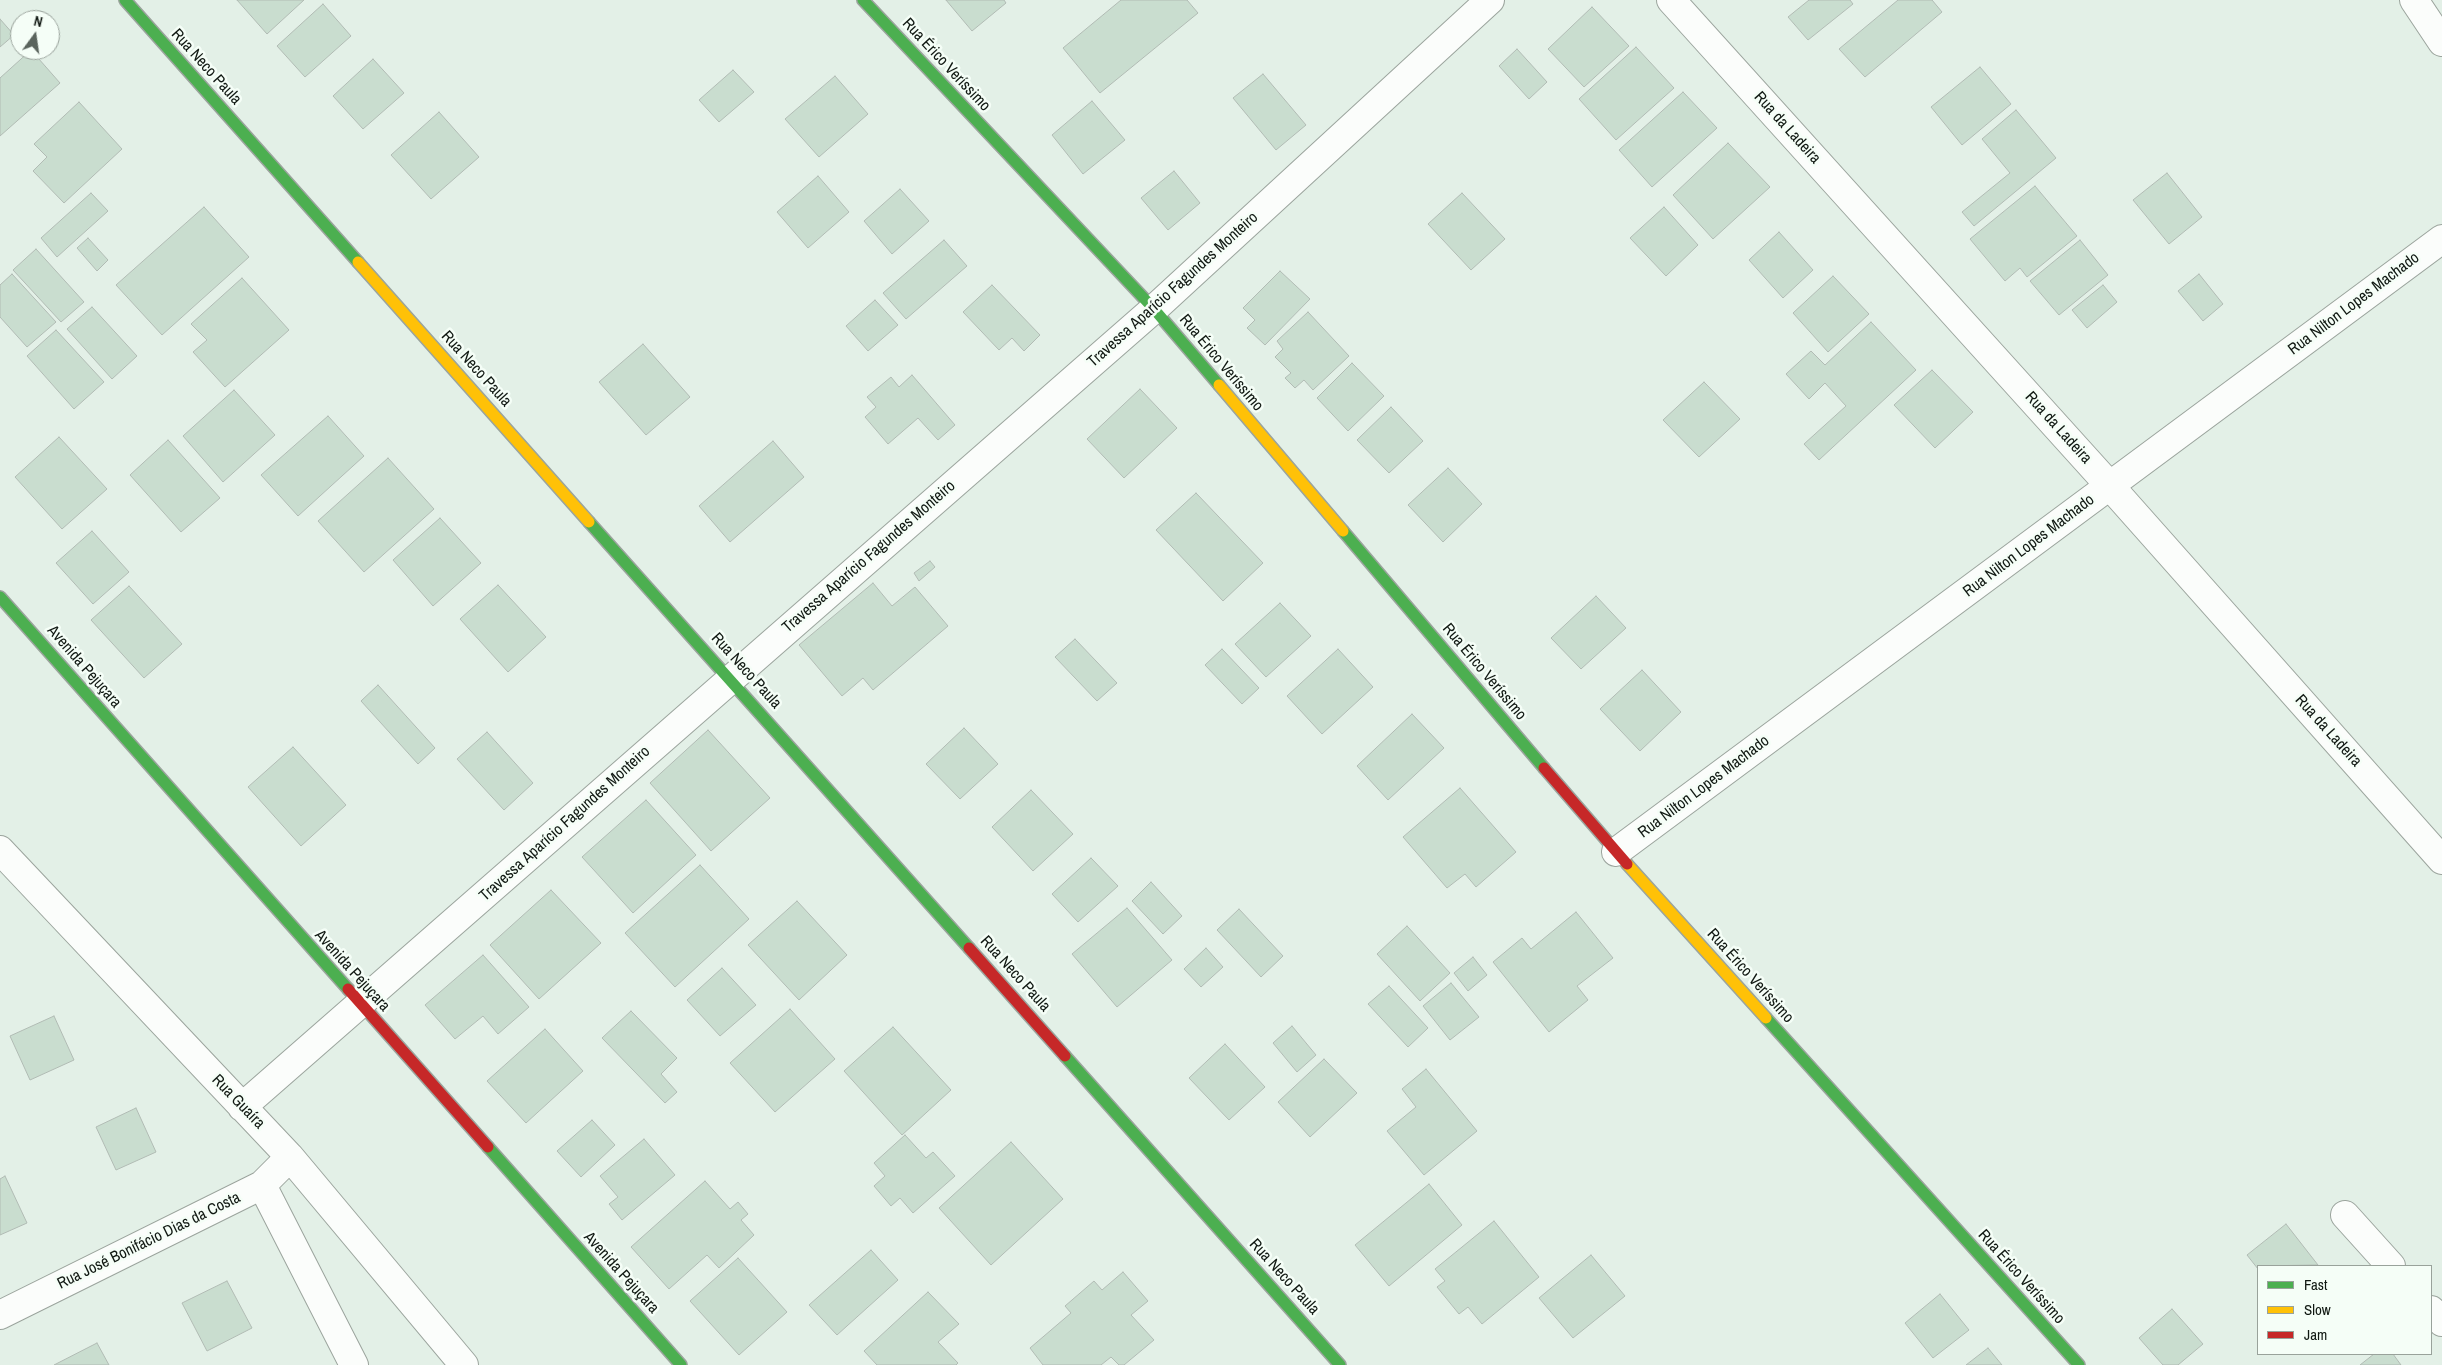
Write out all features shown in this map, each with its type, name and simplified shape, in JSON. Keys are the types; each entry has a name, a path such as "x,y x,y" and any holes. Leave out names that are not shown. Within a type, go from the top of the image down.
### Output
{"street":[{"name":"Rua Neco Paula","path":"125,0 1340,1365"},
{"name":"Rua Érico Veríssimo","path":"863,0 1154,309 1616,852 2079,1365"},
{"name":"Travessa Aparício Fagundes Monteiro","path":"242,1107 361,1005 730,678 1154,309 1490,0"},
{"name":"Rua da Ladeira","path":"1671,0 2110,486 2442,860"},
{"path":"2414,0 2442,42"},
{"name":"Rua Nilton Lopes Machado","path":"1616,852 2442,239"},
{"name":"Avenida Pejuçara","path":"0,597 681,1365"},
{"name":"Rua Guaíra","path":"0,850 290,1157 464,1365"},
{"name":"Rua José Bonifácio Dias da Costa","path":"0,1315 262,1185 290,1157"},
{"path":"262,1185 354,1365"},
{"path":"2345,1215 2390,1265"},
{"path":"2432,1311 2442,1322"}],"building":[{"path":"237,0 304,0 267,34"},
{"path":"946,0 1004,0 1006,3 972,31"},
{"path":"1121,0 1187,0 1198,13 1100,93 1063,48"},
{"path":"1809,0 1850,0 1853,4 1808,40 1788,17"},
{"path":"1898,0 1932,0 1942,12 1865,77 1839,49"},
{"path":"323,4 351,36 305,77 277,46"},
{"path":"1592,7 1629,46 1584,87 1548,49"},
{"path":"0,19 10,30 10,38 0,47"},
{"path":"1636,47 1674,88 1616,140 1579,99"},
{"path":"1517,49 1547,82 1529,99 1499,66"},
{"path":"373,59 404,93 363,129 333,96"},
{"path":"20,60 40,60 60,83 0,136 0,78"},
{"path":"1980,67 2011,104 1962,145 1931,107"},
{"path":"733,70 754,92 719,122 699,100"},
{"path":"1263,74 1306,125 1276,150 1233,98"},
{"path":"835,76 868,114 819,157 785,119"},
{"path":"1683,92 1717,128 1652,187 1619,150"},
{"path":"1092,101 1125,140 1083,174 1052,135"},
{"path":"79,102 122,149 64,203 33,171 47,157 34,144"},
{"path":"2016,110 2056,158 1974,226 1962,212 2010,173 1982,139"},
{"path":"439,112 479,157 431,199 391,155"},
{"path":"1728,143 1770,187 1713,239 1673,195"},
{"path":"1174,171 1200,203 1168,230 1141,198"},
{"path":"2167,173 2202,217 2169,244 2133,200"},
{"path":"818,176 849,212 808,248 777,212"},
{"path":"2035,186 2077,236 2027,277 2020,268 2005,281 1970,239"},
{"path":"900,189 929,221 892,254 864,221"},
{"path":"91,193 108,211 57,257 41,238"},
{"path":"1462,193 1505,239 1471,270 1428,224"},
{"path":"204,207 249,257 162,335 116,285"},
{"path":"1664,207 1698,245 1666,276 1630,238"},
{"path":"1779,232 1813,270 1783,298 1749,260"},
{"path":"88,238 108,260 97,271 77,248"},
{"path":"944,240 967,266 906,319 883,293"},
{"path":"2080,240 2108,275 2059,315 2030,281"},
{"path":"36,249 84,302 61,322 13,270"},
{"path":"1280,271 1310,299 1265,345 1247,328 1255,320 1243,308"},
{"path":"12,274 56,322 27,347 0,317 0,285"},
{"path":"2199,274 2223,304 2203,321 2178,291"},
{"path":"1833,276 1869,314 1828,352 1793,313"},
{"path":"242,278 289,330 225,387 193,352 207,340 191,324"},
{"path":"992,285 1040,335 1024,351 1012,338 999,350 963,312"},
{"path":"2103,285 2117,302 2087,328 2072,310"},
{"path":"875,300 898,325 868,351 846,326"},
{"path":"92,307 137,356 112,379 67,329"},
{"path":"1308,312 1349,356 1313,390 1304,380 1295,388 1285,378 1291,373 1275,357 1283,349 1277,341"},
{"path":"1871,322 1916,370 1819,460 1804,444 1846,406 1825,383 1809,399 1786,374 1811,351 1825,365"},
{"path":"56,330 104,382 74,409 27,356"},
{"path":"643,344 690,397 646,435 599,382"},
{"path":"1352,363 1384,396 1348,431 1317,398"},
{"path":"1932,370 1973,412 1935,448 1894,405"},
{"path":"912,375 955,425 938,440 918,418 888,444 865,417 876,407 867,397 891,377 899,387"},
{"path":"1704,382 1740,419 1699,457 1663,420"},
{"path":"1140,389 1177,428 1124,478 1087,439"},
{"path":"234,390 275,435 223,482 183,436"},
{"path":"1391,407 1423,441 1389,473 1357,440"},
{"path":"328,416 364,456 298,516 261,475"},
{"path":"59,437 107,489 62,529 15,477"},
{"path":"168,440 220,498 181,532 130,475"},
{"path":"773,441 804,477 730,542 699,506"},
{"path":"388,458 434,509 364,572 318,521"},
{"path":"1448,468 1482,504 1443,542 1408,505"},
{"path":"1196,493 1263,563 1223,601 1156,530"},
{"path":"440,518 481,563 433,606 393,560"},
{"path":"92,531 129,572 93,604 56,563"},
{"path":"930,561 935,567 919,581 914,573"},
{"path":"873,583 892,606 915,587 948,626 873,690 863,678 842,696 799,645"},
{"path":"498,585 546,637 508,672 460,619"},
{"path":"129,586 182,644 144,678 91,620"},
{"path":"1596,596 1626,628 1581,669 1551,638"},
{"path":"1280,603 1311,636 1266,677 1235,644"},
{"path":"1075,639 1117,683 1097,701 1055,657"},
{"path":"1222,649 1259,688 1242,704 1205,665"},
{"path":"1338,649 1373,687 1322,734 1287,696"},
{"path":"1642,670 1681,712 1640,751 1600,709"},
{"path":"378,685 435,748 418,764 361,701"},
{"path":"1412,714 1444,748 1388,800 1357,766"},
{"path":"964,728 998,764 960,799 926,764"},
{"path":"708,730 770,798 711,851 650,783"},
{"path":"487,732 533,783 504,810 457,759"},
{"path":"293,747 346,805 301,846 248,787"},
{"path":"1460,788 1516,852 1476,887 1465,874 1447,888 1403,837"},
{"path":"1031,790 1073,834 1033,871 992,827"},
{"path":"646,800 696,855 633,913 582,857"},
{"path":"1091,858 1118,886 1078,922 1052,894"},
{"path":"700,865 749,919 675,987 625,933"},
{"path":"1151,882 1182,916 1163,934 1132,901"},
{"path":"551,890 601,943 539,999 490,945"},
{"path":"797,901 847,955 799,1000 748,945"},
{"path":"1127,908 1172,960 1117,1007 1072,954"},
{"path":"1239,909 1283,956 1261,977 1217,930"},
{"path":"1576,912 1613,958 1577,986 1588,1000 1549,1032 1493,962 1522,938 1531,949"},
{"path":"1407,926 1450,973 1420,1001 1377,954"},
{"path":"1206,948 1223,967 1201,987 1184,969"},
{"path":"483,955 529,1007 498,1034 483,1016 455,1039 425,1005"},
{"path":"1473,957 1487,975 1468,991 1454,973"},
{"path":"722,968 756,1005 720,1036 687,1000"},
{"path":"1451,983 1479,1017 1450,1040 1423,1006"},
{"path":"1389,986 1428,1028 1408,1047 1368,1004"},
{"path":"790,1009 835,1059 775,1112 730,1063"},
{"path":"631,1011 677,1058 661,1074 677,1092 665,1103 602,1038"},
{"path":"54,1016 74,1060 30,1080 10,1036"},
{"path":"1292,1026 1316,1055 1297,1072 1273,1043"},
{"path":"893,1027 951,1090 902,1135 844,1071"},
{"path":"545,1029 583,1071 526,1123 487,1081"},
{"path":"1225,1044 1265,1087 1229,1120 1189,1078"},
{"path":"1324,1059 1357,1093 1310,1137 1278,1102"},
{"path":"1426,1069 1477,1131 1424,1175 1387,1131 1416,1107 1402,1089"},
{"path":"136,1108 156,1152 116,1170 96,1127"},
{"path":"592,1120 615,1145 581,1177 557,1151"},
{"path":"905,1135 926,1158 933,1152 955,1176 913,1213 900,1198 891,1206 874,1186 885,1176 874,1163"},
{"path":"644,1139 675,1175 622,1220 609,1204 618,1197 600,1176"},
{"path":"1011,1142 1063,1199 991,1265 939,1208"},
{"path":"5,1176 27,1223 0,1235 0,1179"},
{"path":"705,1181 730,1209 738,1202 748,1214 741,1220 754,1235 719,1268 707,1255 669,1289 631,1247"},
{"path":"1429,1184 1462,1225 1389,1286 1355,1245"},
{"path":"1494,1221 1539,1277 1482,1324 1468,1307 1459,1314 1437,1287 1445,1281 1435,1269"},
{"path":"2286,1224 2318,1265 2257,1265 2257,1268 2247,1255"},
{"path":"871,1250 898,1280 837,1335 809,1305"},
{"path":"1591,1255 1625,1296 1573,1338 1539,1298"},
{"path":"738,1258 787,1312 739,1355 690,1301"},
{"path":"1123,1272 1148,1301 1131,1315 1154,1340 1124,1365 1119,1365 1111,1357 1101,1365 1043,1365 1030,1348 1071,1313 1065,1306 1094,1281 1102,1290"},
{"path":"227,1281 252,1328 207,1351 182,1303"},
{"path":"928,1292 959,1324 938,1342 958,1363 956,1365 877,1365 864,1351"},
{"path":"1940,1294 1969,1330 1933,1358 1905,1323"},
{"path":"2172,1309 2203,1344 2178,1365 2163,1365 2139,1338"},
{"path":"97,1343 109,1365 54,1365"},
{"path":"1988,1348 2002,1365 1966,1365"},
{"path":"2373,1355 2394,1355 2401,1365 2360,1365"}],"traffic: fast":[{"path":"125,0 358,262"},
{"path":"863,0 1154,309 1219,385"},
{"path":"589,522 969,948"},
{"path":"1343,531 1544,768"},
{"path":"0,597 348,989"},
{"path":"1766,1018 2079,1365"},
{"path":"1065,1056 1340,1365"},
{"path":"488,1147 681,1365"}],"traffic: slow":[{"path":"358,262 589,522"},
{"path":"1219,385 1343,531"},
{"path":"1627,864 1766,1018"}],"traffic: jam":[{"path":"1544,768 1627,864"},
{"path":"969,948 1065,1056"},
{"path":"348,989 488,1147"}]}
